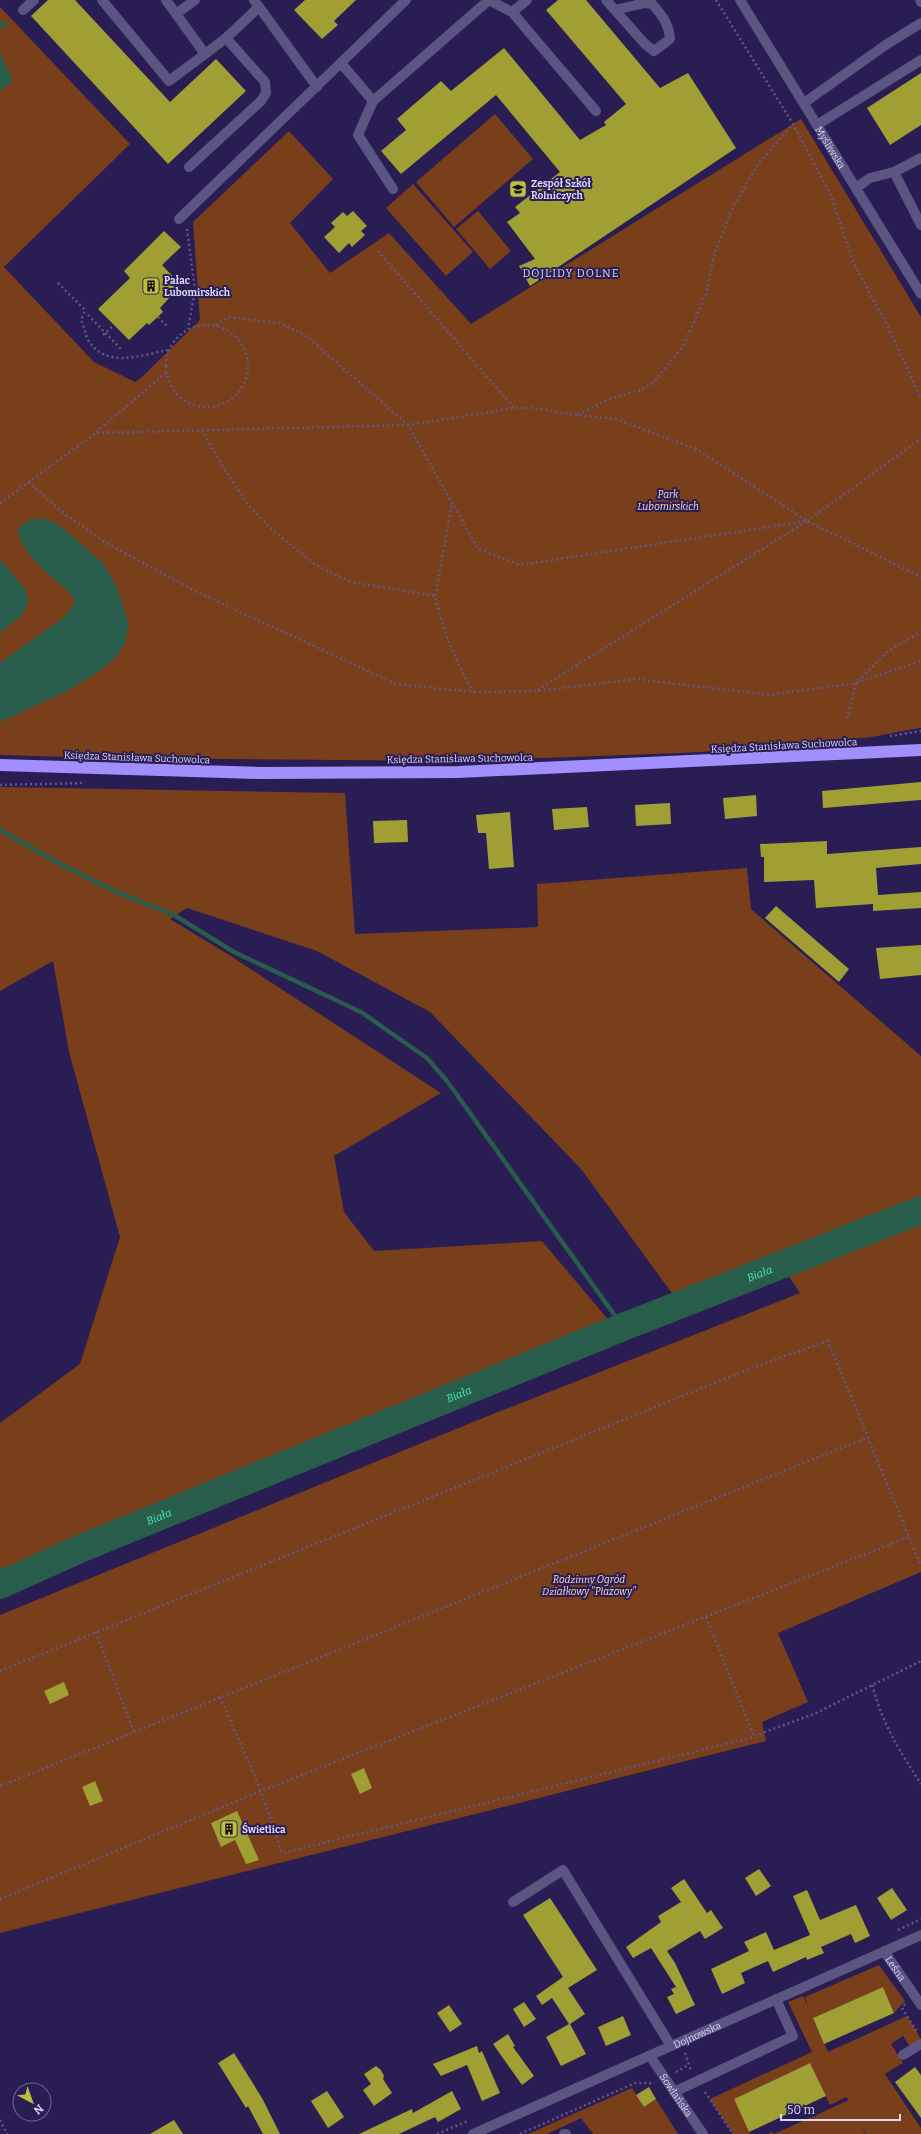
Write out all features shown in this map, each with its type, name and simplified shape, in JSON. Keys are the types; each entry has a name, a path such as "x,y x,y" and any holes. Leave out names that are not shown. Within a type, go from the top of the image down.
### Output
{"highway":[{"name":"Księdza Stanisława Suchowolca","path":"0,765 260,773 458,772 921,750"}],"street":[{"path":"23,10 34,0"},
{"path":"102,0 169,81 226,38 256,3 317,87"},
{"path":"166,0 205,54"},
{"path":"176,14 195,0"},
{"path":"179,219 406,0"},
{"path":"393,189 358,135 373,101 489,0 512,12 596,111"},
{"path":"512,12 527,0"},
{"path":"606,0 645,44 654,51 670,39 669,29 662,16 652,4 645,3 615,10"},
{"name":"Myśliwska","path":"743,1 921,294"},
{"path":"804,103 887,44 921,23"},
{"path":"189,167 261,101 266,94 264,82 226,38"},
{"path":"817,125 921,60"},
{"path":"342,63 373,101"},
{"path":"856,188 870,178 894,172 921,158"},
{"path":"894,172 921,225"},
{"path":"513,1902 563,1870 671,2046"},
{"name":"Dojnowska","path":"473,2134 921,1935"},
{"name":"Leśna","path":"884,1951 921,2006"},
{"path":"674,2092 793,2036 776,1999"},
{"path":"903,2055 921,2044"},
{"name":"Sowlańska","path":"650,2056 702,2134"}],"path":[{"path":"716,0 793,124 830,193 854,264 888,327 921,398"},
{"path":"577,415 612,398 641,390 653,383 683,347 706,294 715,252 733,207 758,164 793,124"},
{"path":"179,219 188,230 194,290 188,329"},
{"path":"378,251 514,408"},
{"path":"58,283 85,310 81,320 86,329 87,337 103,356 116,359 169,350"},
{"path":"88,315 121,349"},
{"path":"158,317 167,326"},
{"path":"216,326 228,317 280,322 305,335 408,425 478,549 520,565 807,520"},
{"path":"202,325 216,326 229,331 240,340 246,353 248,367 247,374 238,393 226,402 213,406 198,406 185,400 175,391 168,378 166,364 169,350 177,338 188,329 202,325"},
{"path":"103,335 112,327"},
{"path":"0,503 96,433 167,371"},
{"path":"96,433 408,425 514,408 534,408 577,415 616,419 698,450 807,520 921,577"},
{"path":"202,430 226,472 250,506 273,530 314,564 351,582 435,596"},
{"path":"536,691 807,520 921,439"},
{"path":"28,482 66,515 108,544 197,592 396,684 473,692 536,691 636,679 769,696 856,683 921,661"},
{"path":"452,504 435,596 443,630 458,666 473,692"},
{"path":"847,719 856,683 889,650 921,632"},
{"path":"0,1671 757,1366 828,1341 866,1438 921,1566"},
{"path":"0,1786 866,1438"},
{"path":"0,1899 260,1791 909,1537"},
{"path":"706,1616 754,1736"},
{"path":"96,1632 134,1732"},
{"path":"220,1697 260,1791 282,1853 754,1736 814,1714 921,1661"},
{"path":"872,1685 880,1712 892,1739 921,1784"},
{"path":"902,1927 921,1919"},
{"path":"688,2065 693,2075"},
{"path":"520,2134 635,2083 654,2083"},
{"path":"703,2089 733,2134"},
{"path":"0,2120 7,2134"}],"green space":[{"name":"Park Lubomirskich","path":"0,7 130,144 4,267 94,362 135,382 141,378 200,320 193,222 289,131 333,179 290,223 330,273 389,233 471,324 801,119 921,317 921,728 873,737 857,738 858,743 681,753 456,761 102,758 0,755"},
{"path":"495,114 533,159 454,227 416,182"},
{"path":"413,184 473,252 446,276 386,208"},
{"path":"478,211 511,251 490,269 456,229"},
{"name":"Rodzinny Ogród Działkowy \"Plażowy\"","path":"0,787 345,793 355,934 538,927 537,884 747,868 751,909 921,1056 921,1572 778,1633 808,1702 762,1722 766,1741 0,1933 0,1615 483,1418 800,1293 777,1259 677,1300 581,1169 430,1012 317,951 187,908 170,919 226,953 441,1093 334,1156 344,1212 374,1251 542,1241 616,1329 0,1579 0,1423 80,1364 120,1237 69,1052 53,961 0,991"},
{"path":"879,1965 905,2001 894,2013 883,1987 813,2018 828,2052 907,2016 921,2039 910,2047 903,2036 891,2044 903,2063 883,2075 885,2074 921,2128 921,2134 866,2134 862,2127 865,2134 774,2134 849,2100 846,2097 830,2105 810,2063 734,2099 750,2134 733,2134 710,2099 812,2052 788,2002 803,1996 808,2007 805,1997"},
{"path":"632,2088 644,2107 656,2099 678,2134 593,2134 581,2118 547,2134 528,2134"}],"shaded area":[{"path":"0,53 12,79 11,83 0,91"},
{"path":"31,519 47,519 63,528 104,564 117,588 129,624 125,643 117,656 99,672 63,693 0,722 0,663 64,617 74,605 74,599 69,592 37,563 24,546 18,528"},
{"path":"0,559 25,589 29,599 23,614 0,633"}],"building":[{"path":"48,0 75,0 170,102 216,59 246,91 168,164 31,16"},
{"path":"305,0 356,0 334,21 338,25 322,39 294,10"},
{"path":"558,0 586,0 660,88 688,73 736,148 530,286 519,266 535,259 507,222 520,213 515,207 560,172 496,95 401,174 381,151 406,130 397,119 441,81 451,91 504,48 580,140 606,125 604,122 626,104 546,10"},
{"path":"921,73 921,125 890,145 867,108"},
{"path":"353,211 367,226 361,231 365,235 352,247 349,243 339,253 324,237 335,227 331,223 343,212 347,216"},
{"name":"Pałac Lubomirskich","path":"164,231 181,247 162,265 181,285 160,308 163,312 149,325 147,323 129,340 98,309 130,278 124,271"},
{"path":"921,782 921,800 823,808 822,791"},
{"path":"756,795 757,816 725,819 723,798"},
{"path":"670,803 671,824 636,826 635,805"},
{"path":"587,807 589,827 554,830 552,809"},
{"path":"510,812 514,867 489,869 486,833 478,833 476,815"},
{"path":"407,820 408,842 374,843 373,821"},
{"path":"827,841 827,854 921,847 921,864 876,868 878,895 921,892 921,908 873,911 873,904 816,908 814,880 764,882 764,857 761,857 760,844"},
{"path":"776,906 849,969 839,982 765,918"},
{"path":"921,945 921,975 880,979 876,948"},
{"path":"64,1682 69,1695 50,1704 44,1691"},
{"path":"364,1768 372,1788 360,1794 351,1774"},
{"path":"95,1781 103,1801 90,1806 82,1787"},
{"name":"Świetlica","path":"237,1811 259,1860 246,1864 235,1840 221,1847 211,1823"},
{"path":"759,1869 771,1886 756,1896 745,1878"},
{"path":"684,1879 707,1913 711,1910 723,1928 705,1939 700,1931 667,1951 675,1963 695,2005 676,2014 667,1997 674,1994 671,1989 676,1987 651,1948 633,1958 626,1947 661,1922 658,1916 681,1902 671,1888"},
{"path":"892,1888 907,1910 891,1920 877,1898"},
{"path":"807,1890 820,1920 856,1905 870,1936 855,1943 851,1934 821,1947 824,1953 807,1960 806,1957 773,1972 768,1961 741,1973 745,1983 722,1994 711,1969 749,1951 744,1942 766,1932 774,1950 810,1935 793,1896"},
{"path":"550,1898 597,1970 568,1988 585,2014 570,2024 586,2054 561,2066 546,2037 569,2024 552,1998 542,2005 536,1996 563,1977 523,1915"},
{"path":"883,1987 894,2013 824,2044 813,2018"},
{"path":"524,2002 536,2019 524,2027 513,2009"},
{"path":"449,2005 462,2024 450,2032 437,2013"},
{"path":"623,2016 631,2035 606,2046 598,2027"},
{"path":"508,2034 515,2046 513,2047 534,2076 522,2085 493,2044"},
{"path":"477,2046 479,2053 482,2051 500,2093 482,2101 467,2065 441,2076 433,2064"},
{"path":"234,2053 262,2098 280,2134 263,2134 248,2106 246,2108 218,2063"},
{"path":"810,2063 826,2096 749,2132 734,2099"},
{"path":"376,2066 381,2070 384,2076 383,2079 392,2093 374,2106 363,2090 371,2084 364,2074"},
{"path":"915,2067 921,2075 921,2118 895,2082"},
{"path":"649,2087 656,2099 644,2107 636,2095"},
{"path":"327,2091 344,2117 328,2128 311,2101"},
{"path":"452,2091 461,2109 438,2122 435,2117 399,2134 359,2134 412,2109 413,2113"},
{"path":"174,2120 183,2134 150,2134"}],"waterway":[{"path":"0,27 5,23"},
{"path":"0,830 60,864 112,890 174,915 234,952 361,1012 427,1058 447,1081 623,1327"},
{"name":"Biała","path":"0,1585 82,1548 623,1327 921,1210"}],"place":[{"name":"Zespół Szkół Rolniczych","path":"518,189"},
{"name":"Pałac Lubomirskich","path":"151,286"},
{"name":"Świetlica","path":"229,1829"}],"district":[{"name":"DOJLIDY DOLNE","path":"571,273"}]}
